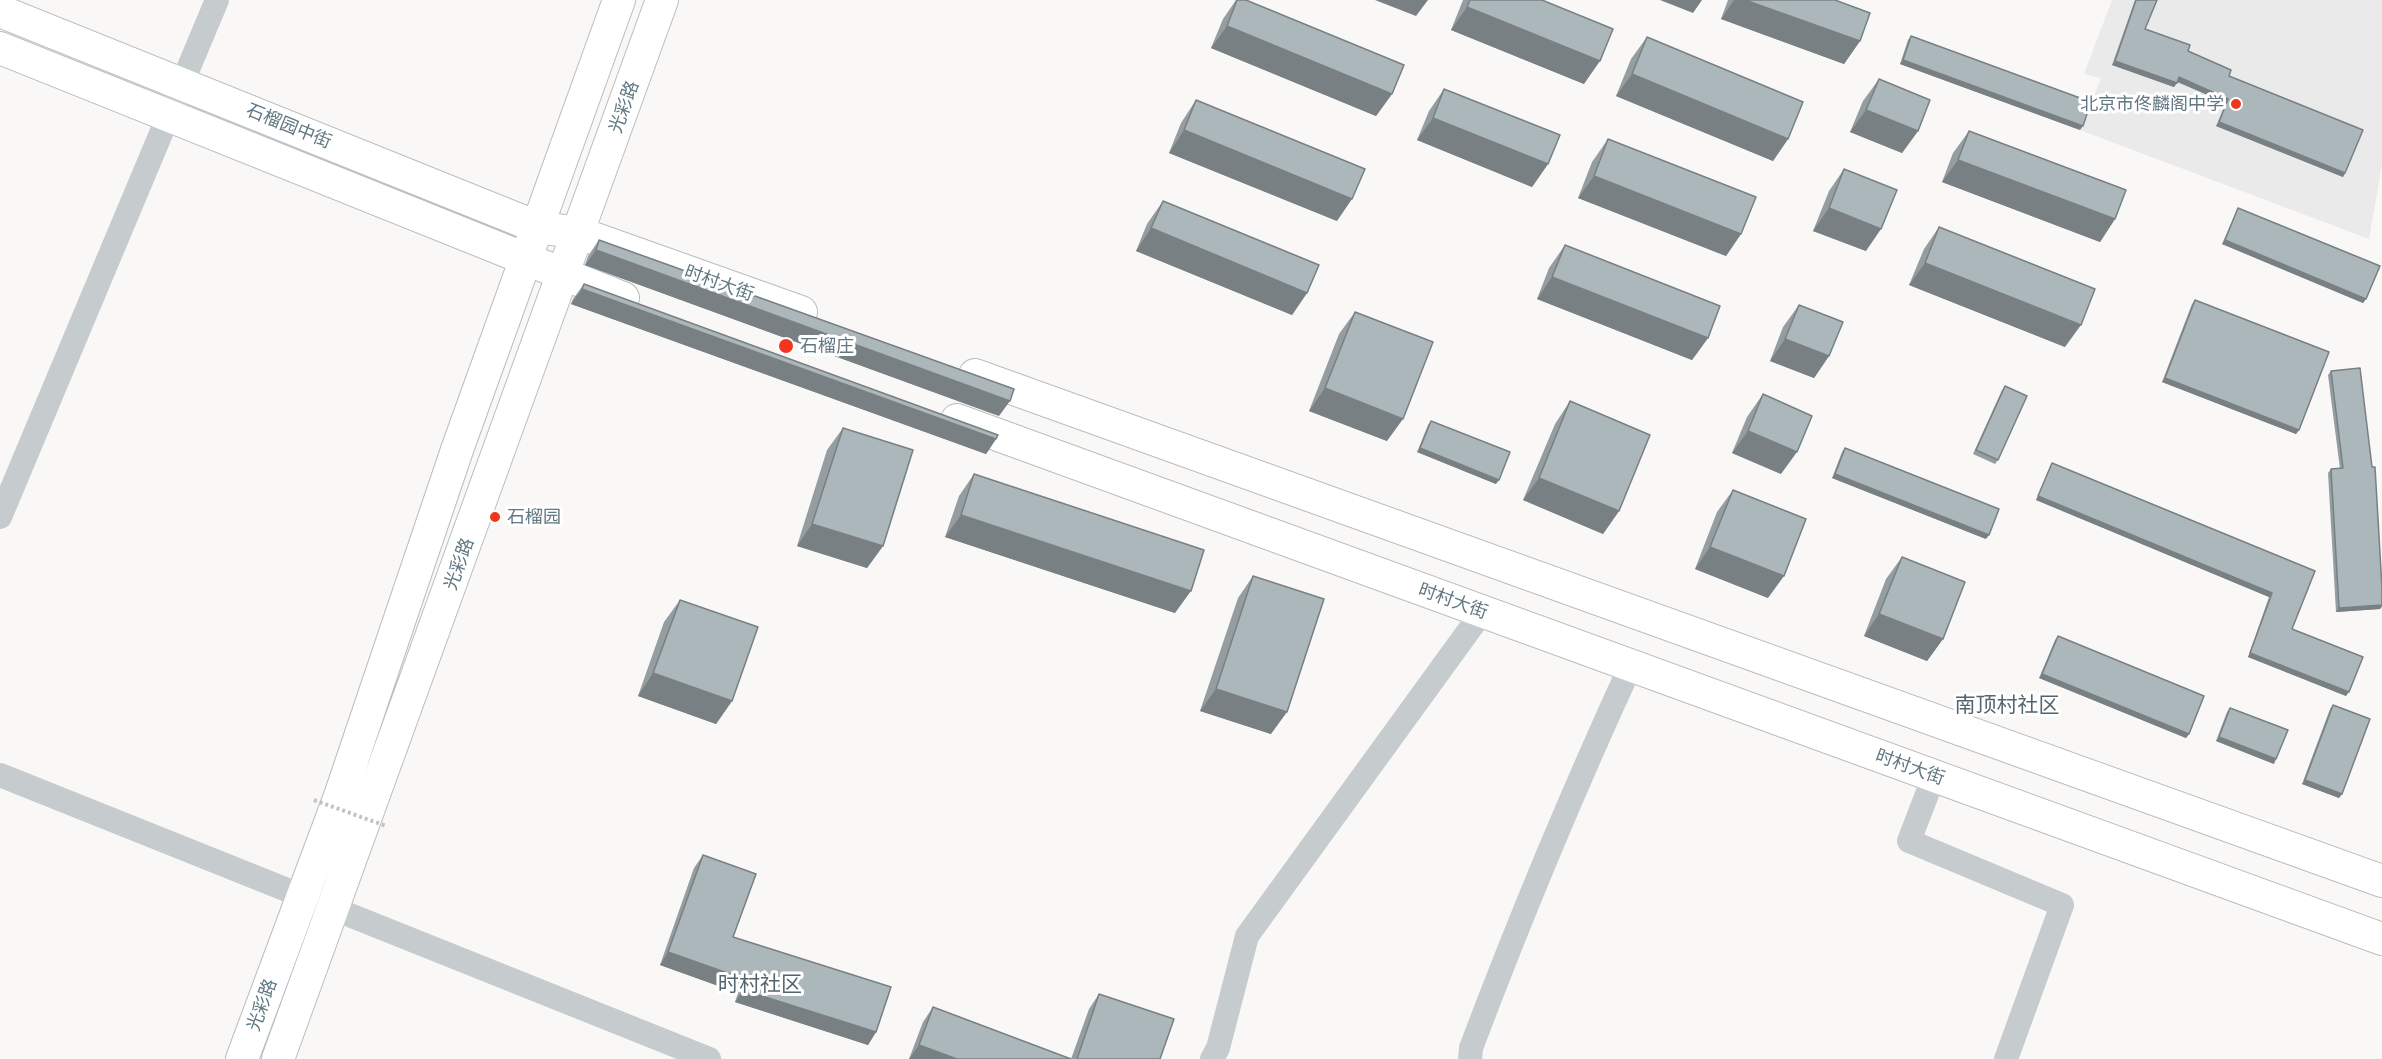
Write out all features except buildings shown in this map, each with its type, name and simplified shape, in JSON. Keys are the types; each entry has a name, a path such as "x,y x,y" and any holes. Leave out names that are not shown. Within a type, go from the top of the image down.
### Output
{"main road":[{"name":"光彩路","path":"242,1059 303,896 537,227 619,0"},
{"name":"光彩路","path":"278,1059 564,277 662,0"},
{"name":"石榴园中街","path":"0,11 537,227 579,233"},
{"name":"石榴园中街","path":"0,48 171,115 526,261"},
{"name":"时村大街","path":"579,233 827,322"},
{"path":"526,261 653,309"},
{"path":"951,366 2382,881"},
{"name":"时村大街","path":"934,411 2382,939"}],"street":[{"path":"0,517 171,115 217,0"},
{"path":"1212,1059 1218,1048 1246,936 1483,611"},
{"path":"1470,1059 1471,1048 1559,823 1631,665"},
{"path":"0,776 709,1059"},
{"path":"1934,776 1909,841 2062,905 2006,1059"}],"path":[{"path":"314,800 386,826"}],"shaded area":[{"name":"北京市佟麟阁中学","path":"2112,0 2382,0 2382,164 2369,239 2080,130 2101,78 2084,74"}],"place":[{"name":"北京市佟麟阁中学","path":"2236,104"},
{"name":"石榴庄","path":"786,346"},
{"name":"石榴园","path":"495,517"}],"district":[{"name":"南顶村社区","path":"2007,705"},
{"name":"时村社区","path":"760,984"}]}
